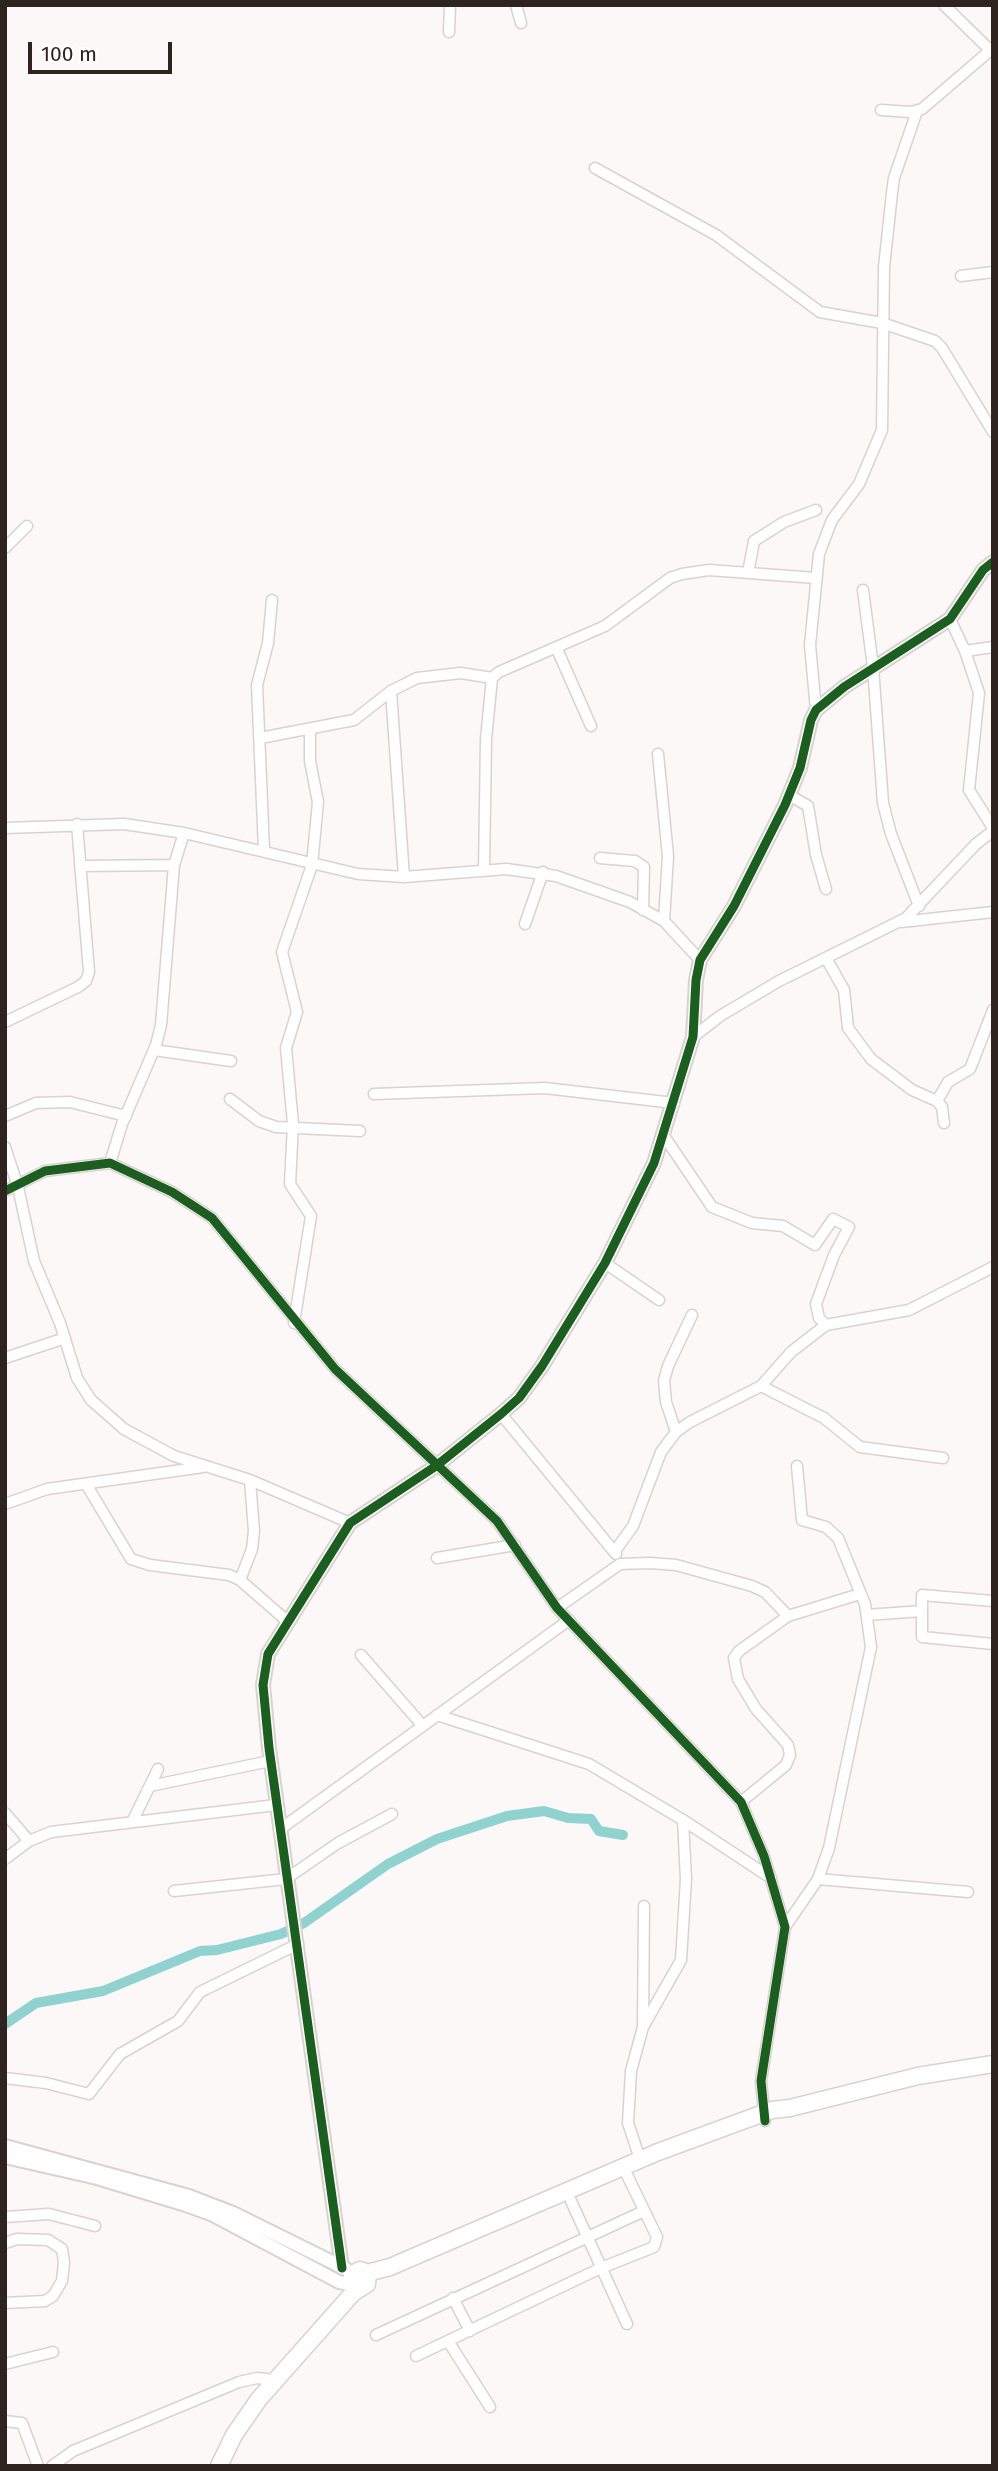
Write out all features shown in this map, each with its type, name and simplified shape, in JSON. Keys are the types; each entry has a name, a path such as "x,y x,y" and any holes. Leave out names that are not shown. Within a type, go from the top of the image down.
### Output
{"highway":[{"path":"219,2466 234,2435 358,2278 494,2224 640,2160 790,2108 918,2076 993,2064"},
{"path":"358,2278 382,2281 492,2237 627,2175 764,2117"}],"street":[{"path":"449,32 450,5"},
{"path":"516,5 522,23"},
{"path":"358,2278 286,1879 270,1761 264,1671 271,1647 350,1523 436,1466 519,1398 542,1366 605,1263 653,1164 693,1037 696,980 700,960 734,906 789,795 816,710 810,645 816,578 823,538 864,474 882,430 883,323 894,178 917,111 991,49 944,5"},
{"path":"881,110 917,111"},
{"path":"595,168 716,235 814,309 827,314 883,323 924,337 942,348 993,432"},
{"path":"961,276 993,272"},
{"path":"748,573 754,541 784,522 816,510"},
{"path":"5,548 27,526"},
{"path":"816,710 873,667 950,619 983,570 993,562"},
{"path":"484,871 486,738 492,678 499,671 617,620 670,578 709,569 816,578"},
{"path":"863,590 873,667 883,803 891,834 919,906"},
{"path":"264,850 257,685 268,643 272,600"},
{"path":"693,1037 731,1009 900,922 993,830 969,790 980,703 976,681 965,650 950,619"},
{"path":"556,647 591,726"},
{"path":"965,650 993,647"},
{"path":"260,738 354,720 391,691 417,678 439,673 492,678"},
{"path":"391,691 404,877"},
{"path":"294,1323 311,1216 290,1184 293,1130 286,1048 297,1012 297,1003 282,952 312,864 318,802 310,761 310,729"},
{"path":"658,754 668,856 664,921"},
{"path":"789,795 808,806 816,855 826,889"},
{"path":"5,1022 86,981 89,972 76,824"},
{"path":"5,828 124,824 184,833 264,850 358,874 404,877 484,871 543,873 622,899 664,921 700,960"},
{"path":"110,1163 126,1116 154,1050 163,1014 174,865 184,833"},
{"path":"600,858 635,862 644,867 643,910"},
{"path":"80,866 174,865"},
{"path":"525,924 543,873"},
{"path":"900,922 993,912"},
{"path":"826,958 844,990 848,1028 871,1059 912,1090 937,1101 942,1107 944,1124"},
{"path":"937,1101 948,1082 970,1069 993,1010"},
{"path":"154,1050 231,1061"},
{"path":"374,1094 534,1088 674,1103"},
{"path":"230,1099 266,1124 293,1130 360,1131"},
{"path":"5,1116 36,1103 70,1102 126,1116"},
{"path":"664,1136 712,1207 752,1223 783,1226 815,1245 833,1219 849,1227 834,1255 816,1304 819,1318 826,1325"},
{"path":"5,1147 19,1187 34,1261 65,1338 76,1378 91,1400 110,1419 148,1443 250,1480 350,1523"},
{"path":"5,1191 19,1187 45,1171 110,1163 172,1192 212,1218 223,1228 294,1323 335,1369 496,1521 557,1608 741,1802 771,1878 785,1927 762,2068 764,2117"},
{"path":"605,1263 659,1300"},
{"path":"615,1551 634,1526 655,1465 676,1432 690,1422 761,1386 791,1352 826,1325 909,1310 993,1267"},
{"path":"676,1432 666,1402 664,1381 668,1366 692,1315"},
{"path":"5,1357 65,1338"},
{"path":"761,1386 824,1418 860,1447 943,1458"},
{"path":"501,1414 615,1551 620,1564"},
{"path":"785,1927 818,1879 829,1848 871,1647 867,1615 838,1538 826,1527 802,1520 797,1465"},
{"path":"5,1504 47,1489 207,1466"},
{"path":"240,1580 253,1540 250,1480"},
{"path":"86,1484 131,1559 150,1565 219,1573 240,1580 287,1621"},
{"path":"437,1559 515,1545"},
{"path":"557,1608 620,1564 676,1566 752,1586 765,1592 788,1616"},
{"path":"741,1802 786,1765 790,1750 745,1693 738,1679 734,1658 746,1644 788,1616 860,1594"},
{"path":"993,1601 922,1595 922,1637 993,1644"},
{"path":"867,1615 922,1611"},
{"path":"279,1830 569,1620"},
{"path":"361,1655 422,1726"},
{"path":"437,1715 589,1765 683,1820 771,1878"},
{"path":"150,1786 270,1761"},
{"path":"132,1822 158,1769"},
{"path":"5,1859 29,1841 51,1832 276,1805"},
{"path":"5,1813 29,1841"},
{"path":"174,1891 286,1879 338,1843 392,1814"},
{"path":"640,2160 628,2123 631,2071 643,2027 681,1960 686,1879 683,1820"},
{"path":"818,1879 968,1892"},
{"path":"643,2027 644,1906"},
{"path":"5,2078 46,2083 89,2094 120,2054 178,2021 200,1992 298,1944"},
{"path":"5,2146 189,2196 233,2213 358,2278"},
{"path":"5,2157 97,2178 186,2205 211,2214 339,2282 358,2278"},
{"path":"416,2356 601,2268 656,2245 657,2237 627,2175"},
{"path":"571,2201 626,2324"},
{"path":"376,2335 644,2211"},
{"path":"5,2217 49,2214 95,2226"},
{"path":"5,2243 17,2239 48,2240 62,2249 64,2263 62,2281 53,2296 46,2301 5,2303"},
{"path":"453,2298 470,2331"},
{"path":"448,2341 491,2407"},
{"path":"5,2364 53,2352"},
{"path":"52,2466 73,2451 239,2382 257,2378 275,2381"},
{"path":"5,2421 22,2423 38,2466"}],"waterway":[{"path":"5,2024 36,2003 103,1991 200,1951 217,1950 281,1934 304,1923 388,1864 437,1839 507,1816 544,1811 568,1818 591,1819 599,1831 623,1835"}],"cycle path":[{"path":"342,2268 269,1748 263,1685 268,1654 350,1523 436,1466 501,1414 519,1398 542,1366 605,1263 654,1163 693,1037 696,980 700,960 734,906 785,805 800,768 811,720 816,710 844,687 950,619 983,570 993,562"},
{"path":"5,1191 45,1171 110,1163 172,1192 212,1218 335,1369 497,1521 557,1608 741,1802 764,1856 785,1927 761,2081 765,2121"}]}
